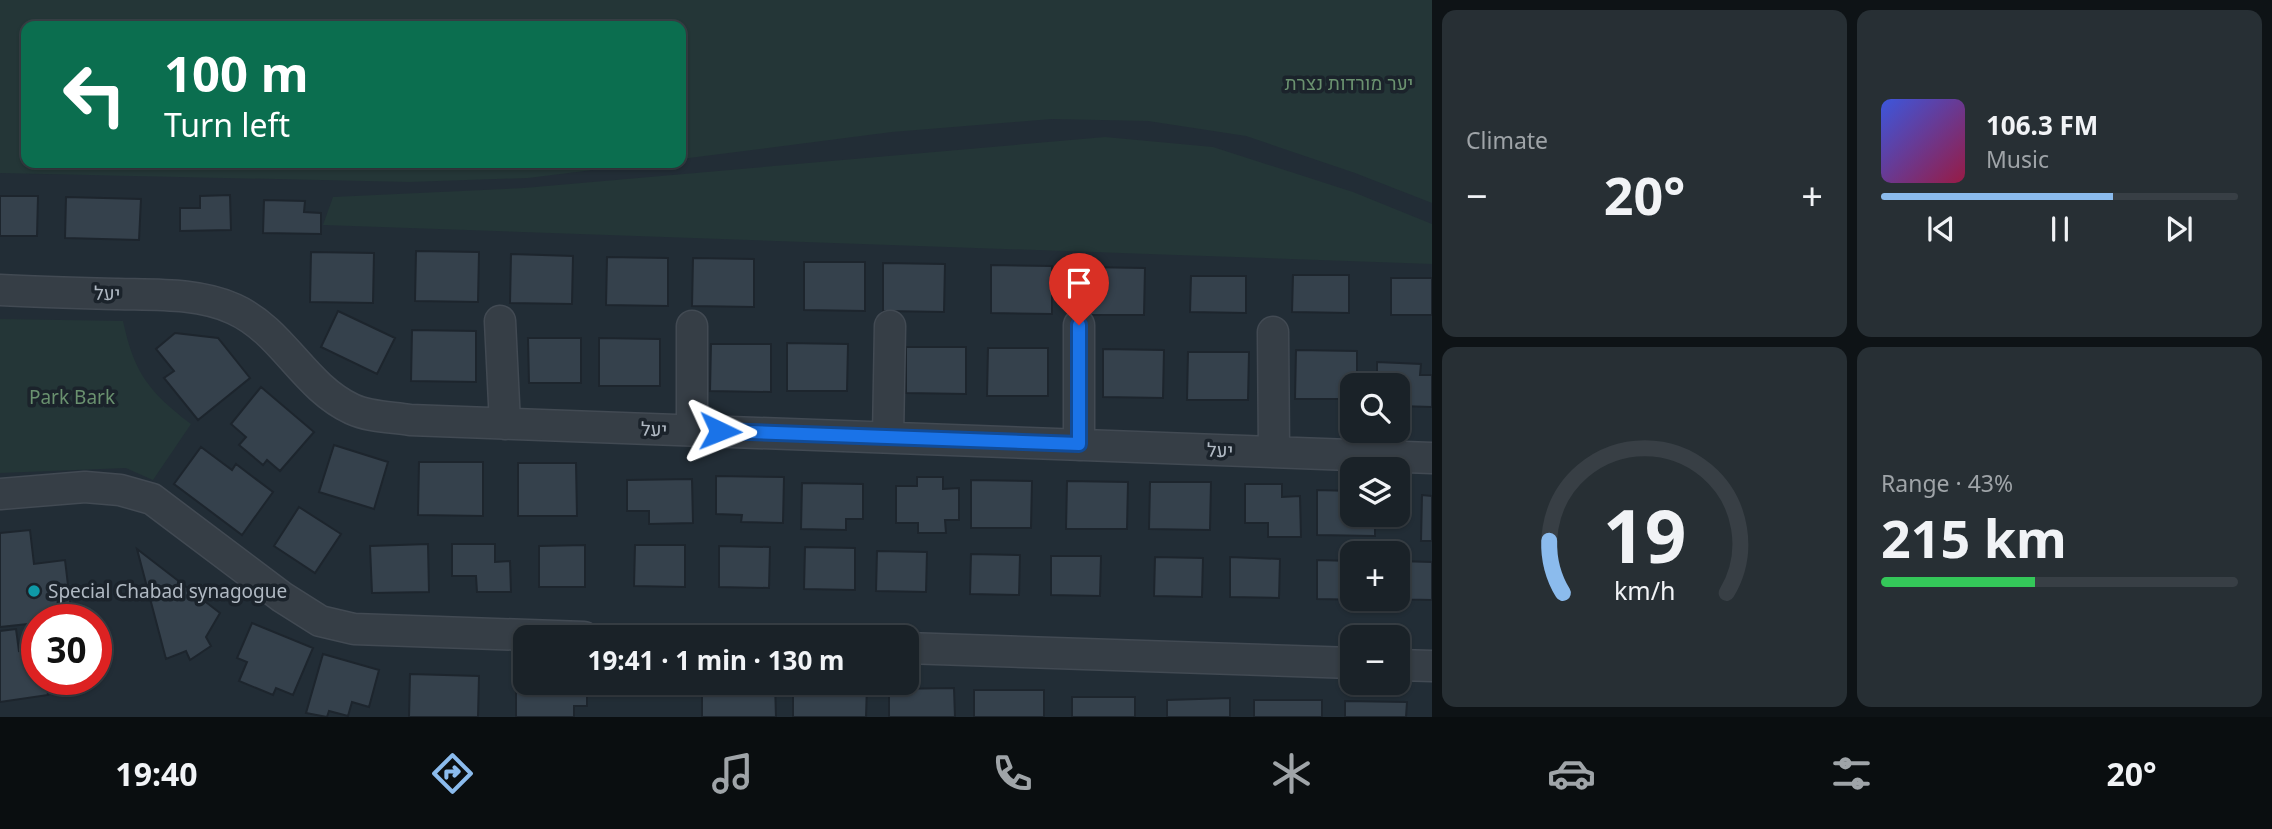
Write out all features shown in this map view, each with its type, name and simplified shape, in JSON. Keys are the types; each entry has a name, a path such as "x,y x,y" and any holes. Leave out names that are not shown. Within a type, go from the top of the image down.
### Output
{"street":[{"name":"יעל","path":"0,290 175,295 210,301 234,309 254,321 274,338 317,386 335,400 355,410 410,420 1432,458"},
{"path":"500,321 505,424"},
{"path":"1079,325 1079,444"},
{"path":"692,326 692,430"},
{"path":"888,438 890,326"},
{"path":"1273,332 1274,452"},
{"path":"0,494 85,487 120,490 152,499 282,597 320,621 354,629 513,635"},
{"path":"919,648 1340,663"},
{"path":"1410,665 1432,666"}],"green space":[{"name":"יער מורדות נצרת","path":"0,0 1432,0 1432,203 1355,173 1246,136 1148,121 1052,119 892,132 686,158 686,21 21,21 21,168 609,168 528,178 409,182 0,173"},
{"path":"1105,137 1213,147 1353,192 1432,224 1432,264 323,225 333,197 524,188"},
{"name":"Park Bark","path":"0,319 123,321 132,355 145,380 164,402 191,424 153,480 126,468 0,473"}],"building":[{"path":"230,195 231,230 180,231 180,208 200,208 200,196"},
{"path":"0,196 38,196 37,236 0,236"},
{"path":"66,197 141,199 139,240 65,238"},
{"path":"264,200 305,201 304,212 321,213 321,234 263,233"},
{"path":"416,251 479,252 478,302 415,301"},
{"path":"311,252 374,253 373,303 310,302"},
{"path":"511,254 573,256 572,304 510,303"},
{"path":"607,257 668,258 668,306 606,305"},
{"path":"693,258 754,259 754,307 692,306"},
{"path":"804,262 865,262 865,311 804,310"},
{"path":"883,263 945,264 944,312 883,311"},
{"path":"991,265 1052,266 1052,314 991,313"},
{"path":"1084,267 1145,268 1144,315 1083,315"},
{"path":"1293,275 1349,275 1349,313 1292,312"},
{"path":"1191,276 1246,276 1246,313 1190,312"},
{"path":"1391,278 1432,278 1432,315 1391,315"},
{"path":"338,311 395,338 377,374 321,347"},
{"path":"412,330 476,331 476,382 411,381"},
{"path":"175,333 218,338 250,378 198,420 164,378 174,371 156,349"},
{"path":"528,338 581,338 581,383 529,383"},
{"path":"599,338 660,339 660,386 599,386"},
{"path":"787,343 848,344 847,391 787,391"},
{"path":"711,344 771,344 771,392 710,391"},
{"path":"906,347 966,347 966,394 906,393"},
{"path":"988,348 1048,348 1048,396 987,396"},
{"path":"1103,349 1164,350 1163,398 1103,397"},
{"path":"1296,350 1357,351 1357,373 1340,373 1340,399 1295,399"},
{"path":"1188,352 1249,352 1248,400 1187,400"},
{"path":"1377,362 1421,364 1420,375 1432,375 1432,407 1410,406 1410,373 1377,373"},
{"path":"261,387 314,432 280,471 267,460 263,465 239,445 246,437 231,424"},
{"path":"334,445 388,462 374,509 319,492"},
{"path":"201,447 232,470 236,464 273,492 242,535 174,484"},
{"path":"419,462 483,462 483,516 418,515"},
{"path":"518,463 576,463 577,516 518,516"},
{"path":"716,476 784,477 783,523 741,522 742,515 716,514"},
{"path":"917,477 943,477 943,489 959,488 959,520 945,520 946,533 918,533 918,523 896,523 896,486 917,486"},
{"path":"692,479 693,523 649,524 649,511 627,511 627,480"},
{"path":"971,480 1032,481 1031,528 971,528"},
{"path":"1067,481 1128,482 1127,529 1066,529"},
{"path":"1150,482 1211,482 1210,530 1149,529"},
{"path":"802,483 863,484 863,519 846,519 846,530 801,529"},
{"path":"1245,484 1282,484 1282,497 1300,496 1301,537 1268,537 1268,523 1245,523"},
{"path":"1317,490 1340,491 1340,527 1375,527 1375,536 1317,535"},
{"path":"1422,495 1432,496 1432,541 1421,541"},
{"path":"299,507 341,534 315,573 274,546"},
{"name":"Special Chabad synagogue","path":"30,530 34,564 65,560 70,604 21,604 21,625 0,627 0,533"},
{"path":"428,544 429,592 372,593 370,546"},
{"path":"452,544 495,544 495,562 510,561 511,592 477,592 476,576 452,576"},
{"path":"585,545 585,587 539,587 539,546"},
{"path":"635,545 685,545 685,587 634,586"},
{"path":"719,546 770,547 769,588 719,587"},
{"path":"805,547 855,548 855,590 804,589"},
{"path":"137,549 220,613 206,637 211,646 190,660 186,651 166,659"},
{"path":"877,551 927,552 926,592 876,591"},
{"path":"971,554 1020,555 1019,595 970,594"},
{"path":"1051,556 1101,556 1100,596 1051,595"},
{"path":"1155,557 1203,558 1202,597 1154,596"},
{"path":"1230,557 1280,559 1279,598 1230,597"},
{"path":"1317,560 1340,561 1340,599 1317,599"},
{"path":"1410,561 1432,562 1432,600 1410,600"},
{"path":"252,623 313,648 293,695 276,688 273,695 239,681 247,662 237,658"},
{"path":"16,629 21,651 21,695 48,695 0,702 0,631"},
{"path":"323,654 379,670 369,707 352,702 348,716 329,711 327,717 306,713"},
{"path":"410,674 479,676 478,717 409,717"},
{"path":"954,688 955,717 889,717 889,695 919,695 919,689"},
{"path":"974,690 1044,690 1044,717 974,717"},
{"path":"516,695 587,695 587,706 574,706 574,717 516,717"},
{"path":"702,695 775,695 776,717 702,717"},
{"path":"793,695 867,695 866,717 793,717"},
{"path":"1072,697 1135,697 1135,717 1072,717"},
{"path":"1230,698 1230,717 1167,717 1167,700"},
{"path":"1254,700 1322,700 1322,717 1254,717"},
{"path":"1345,701 1407,702 1406,717 1345,717"}],"place":[{"name":"Special Chabad synagogue","path":"34,591"}],"route":[{"path":"720,431 1079,444 1079,325"}]}
